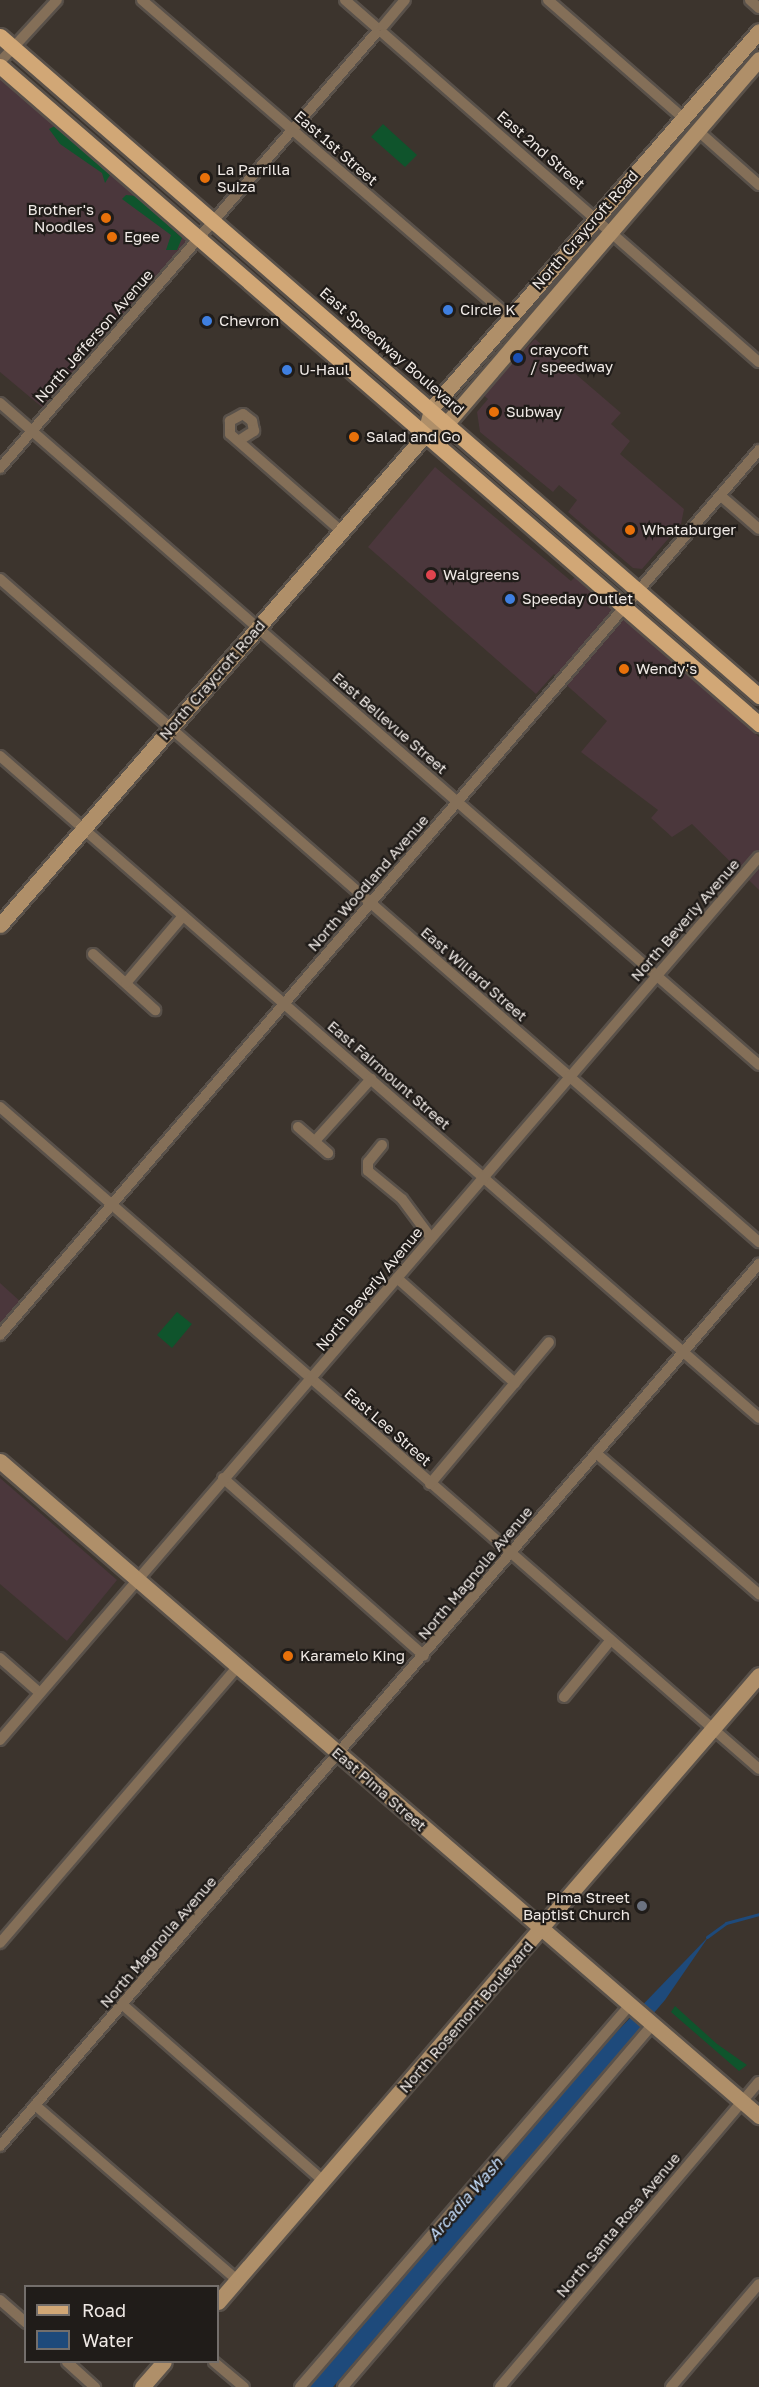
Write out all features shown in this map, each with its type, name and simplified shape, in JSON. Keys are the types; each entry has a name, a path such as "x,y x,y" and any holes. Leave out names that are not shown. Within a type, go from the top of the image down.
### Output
{"main road":[{"name":"East Speedway Boulevard","path":"0,36 215,220 759,696"},
{"path":"0,64 424,436 759,724"}],"street":[{"path":"0,64 57,0"},
{"name":"East 1st Street","path":"142,0 510,318"},
{"name":"East 2nd Street","path":"345,0 759,362"},
{"name":"North Jefferson Avenue","path":"0,468 405,0"},
{"path":"548,0 682,117"},
{"path":"750,0 759,8"},
{"name":"North Craycroft Road","path":"424,436 431,409 759,31"},
{"name":"North Craycroft Road","path":"0,925 340,530 424,436 447,423 759,58"},
{"path":"697,130 759,184"},
{"name":"East Bellevue Street","path":"0,403 759,1065"},
{"path":"240,440 340,530"},
{"name":"North Woodland Avenue","path":"0,1335 113,1205 282,1003 371,904 759,450"},
{"path":"721,496 759,529"},
{"name":"East Willard Street","path":"0,579 759,1242"},
{"name":"East Fairmount Street","path":"0,756 759,1418"},
{"name":"North Beverly Avenue","path":"0,1740 223,1478 312,1381 569,1076 759,857"},
{"path":"126,983 183,916"},
{"path":"93,954 155,1010"},
{"path":"315,1141 371,1079"},
{"name":"East Lee Street","path":"0,1107 759,1769"},
{"path":"298,1126 328,1153"},
{"path":"382,1145 368,1162 368,1171 402,1199 431,1238"},
{"name":"North Magnolia Avenue","path":"0,2146 340,1755 759,1264"},
{"path":"397,1278 515,1383"},
{"path":"430,1484 549,1342"},
{"path":"596,1453 759,1594"},
{"name":"East Pima Street","path":"0,1461 759,2116"},
{"path":"223,1478 424,1656"},
{"path":"564,1696 610,1641"},
{"path":"0,1658 40,1694"},
{"path":"0,1943 238,1666"},
{"name":"North Rosemont Boulevard","path":"219,2300 542,1930 759,1675"},
{"path":"123,2005 323,2181"},
{"path":"300,2387 631,2006"},
{"path":"343,2387 650,2022"},
{"name":"North Santa Rosa Avenue","path":"500,2387 759,2082"},
{"path":"36,2105 237,2280"},
{"path":"671,2387 759,2284"},
{"path":"0,2300 24,2321"},
{"path":"69,2363 95,2387"},
{"path":"141,2387 162,2363"},
{"path":"216,2363 244,2387"}],"shaded area":[{"path":"0,75 189,240 43,408 0,372"},
{"path":"535,339 621,413 611,424 630,441 620,454 684,509 681,524 642,569 633,568 568,512 577,500 559,485 553,492 480,432 477,412 488,399 483,395 518,349 522,352"},
{"path":"435,467 571,581 575,577 759,737 759,890 692,824 672,837 651,818 658,810 581,752 607,721 554,674 536,694 368,547"},
{"path":"0,1283 22,1303 0,1327"},
{"path":"0,1478 117,1580 67,1641 0,1584"}],"green space":[{"path":"383,124 417,155 405,167 371,137"},
{"path":"55,126 110,175 105,183 102,173 60,144 49,129"},
{"path":"126,195 136,196 182,238 177,250 166,250 171,235 122,199"},
{"path":"177,1312 192,1324 172,1348 157,1335"},
{"path":"675,2006 717,2044 747,2065 739,2071 671,2012"}],"water":[{"name":"Arcadia Wash","path":"709,1936 665,2000 333,2387 304,2387 606,2043"}],"waterway":[{"name":"Arcadia Wash","path":"707,1937 726,1923 759,1914"}],"place":[{"name":"La Parrilla Suiza","path":"205,178"},
{"name":"Brother's Noodles","path":"106,218"},
{"name":"Egee","path":"112,237"},
{"name":"Circle K","path":"448,310"},
{"name":"Chevron","path":"207,321"},
{"name":"craycoft / speedway","path":"518,358"},
{"name":"U-Haul","path":"287,370"},
{"name":"Subway","path":"494,412"},
{"name":"Salad and Go","path":"354,437"},
{"name":"Whataburger","path":"630,530"},
{"name":"Walgreens","path":"431,575"},
{"name":"Speeday Outlet","path":"510,599"},
{"name":"Wendy's","path":"624,669"},
{"name":"Karamelo King","path":"288,1656"},
{"name":"Pima Street Baptist Church","path":"642,1906"}]}
